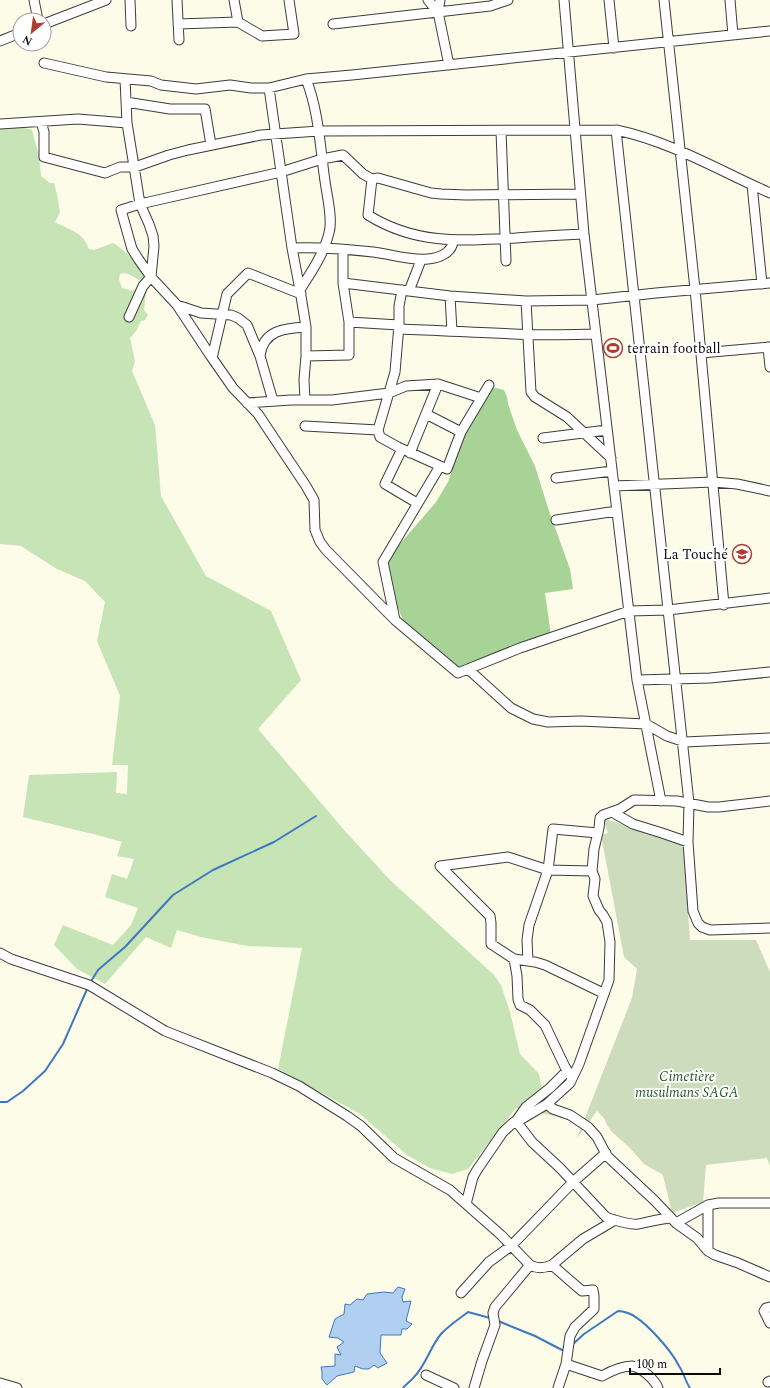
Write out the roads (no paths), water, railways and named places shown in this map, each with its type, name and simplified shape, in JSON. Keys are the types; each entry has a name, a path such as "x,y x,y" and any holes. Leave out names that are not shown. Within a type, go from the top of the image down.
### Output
{"street":[{"path":"34,0 36,12"},
{"path":"52,21 106,0"},
{"path":"130,0 131,26"},
{"path":"177,0 179,40"},
{"path":"234,0 238,22"},
{"path":"178,24 238,22 262,36 294,34 288,0"},
{"path":"428,0 438,12"},
{"path":"440,0 438,12 449,65"},
{"path":"333,24 438,12 508,0"},
{"path":"564,0 584,234 637,680 661,801"},
{"path":"609,0 614,48"},
{"path":"664,0 695,289 724,604"},
{"path":"730,0 733,35"},
{"path":"44,62 106,77 151,81 161,85 196,89 230,85 251,88 269,88 306,79 770,31"},
{"path":"0,41 12,36"},
{"path":"125,79 127,123 140,204 153,236 154,246 151,277 143,286 129,317"},
{"path":"300,292 325,248 330,231 330,217 319,131 312,95 306,79"},
{"path":"269,88 292,248 306,327 304,380 305,400"},
{"path":"126,102 170,109 206,108 211,145"},
{"path":"0,124 78,119 127,123"},
{"path":"41,122 44,132 44,157 105,173 120,167 135,168 169,154 276,133 319,131 616,130 634,133 680,151 770,193"},
{"path":"616,130 683,742 689,803 688,842 694,911 698,923 702,927 714,931 770,928"},
{"path":"501,131 506,261"},
{"path":"580,194 441,194 417,189 384,179 372,179 363,174 343,155 322,158 281,172 140,204 121,210 132,249 151,277 177,305 234,388 258,414 306,486 314,500 315,530 320,542 326,550 395,620 458,673 520,648 629,611 668,610 770,598"},
{"path":"372,179 368,216 395,230 436,239 453,241 584,234"},
{"path":"343,283 450,296 526,301 592,300 766,283 752,185"},
{"path":"292,248 325,248 374,252 421,260 430,259 446,253 450,250 453,241"},
{"path":"306,356 349,355 349,322 343,283 343,250"},
{"path":"421,260 399,306 399,327 395,372 378,430 380,437 406,451 447,469 461,432 489,385"},
{"path":"212,358 227,294 248,273 300,292"},
{"path":"450,296 452,331"},
{"path":"526,301 531,384 533,394 567,417 611,458"},
{"path":"177,305 201,313 231,315 247,325 260,356 273,401"},
{"path":"349,322 452,331 528,335 596,334"},
{"path":"260,356 263,342 276,331 286,328 306,327"},
{"path":"701,352 769,347 770,367"},
{"path":"247,403 332,400 389,393 406,386 438,384 482,398"},
{"path":"416,503 385,484 406,451 426,414 438,384"},
{"path":"426,414 461,432"},
{"path":"305,426 378,430"},
{"path":"543,438 607,430"},
{"path":"395,620 383,562 416,503 440,466"},
{"path":"556,478 612,471"},
{"path":"614,486 713,482 737,484 770,491"},
{"path":"556,520 617,511"},
{"path":"468,669 511,708 533,719 548,722 601,721 646,724 667,736 683,742 770,738"},
{"path":"637,680 710,678 770,672"},
{"path":"466,1204 473,1177 480,1164 503,1132 516,1121 546,1104 562,1091 570,1075 579,1064 609,980 610,942 607,922 599,910 593,896 595,879 592,871 594,849 600,818 603,815 620,809 634,800 677,801 708,807 770,801"},
{"path":"612,812 633,824 662,832 688,842"},
{"path":"528,961 528,925 548,870 553,829 598,834"},
{"path":"592,871 548,870 508,857 440,866 490,916 492,923 491,944 514,959 545,965 604,993"},
{"path":"0,953 11,959 89,985 164,1031 272,1073 299,1086 341,1111 361,1126 394,1158 450,1190 530,1265 540,1268 547,1267 583,1239 615,1220"},
{"path":"0,961 11,959"},
{"path":"514,959 517,976 518,1000 520,1005 530,1010 545,1025 570,1075"},
{"path":"516,1121 526,1107 550,1088 570,1075"},
{"path":"546,1104 553,1109 564,1112 578,1119 597,1137 606,1153 673,1220 697,1238 708,1251 715,1256 738,1263 770,1277"},
{"path":"516,1121 532,1142 560,1168 606,1217 615,1220 636,1224 652,1220 673,1220 708,1205 719,1203 770,1203"},
{"path":"461,1293 489,1262 511,1246 573,1182 606,1153"},
{"path":"708,1205 708,1251"},
{"path":"552,1264 582,1291 593,1290 594,1296 594,1309 575,1328 570,1336 566,1364 558,1388"},
{"path":"474,1388 482,1360 495,1325 493,1313 495,1307 530,1265"},
{"path":"770,1307 766,1308 764,1311 770,1323"},
{"path":"566,1364 602,1376 612,1370 633,1366 648,1375 658,1388"},
{"path":"426,1375 454,1388"},
{"path":"0,1383 17,1388"}],"water":[{"path":"398,1287 405,1289 402,1297 403,1302 411,1301 406,1321 412,1324 407,1329 402,1329 401,1335 381,1335 380,1353 387,1363 378,1368 374,1365 369,1369 363,1369 355,1366 354,1372 337,1376 327,1385 322,1379 321,1367 335,1366 335,1354 341,1355 337,1347 344,1342 338,1338 329,1337 335,1319 344,1314 345,1304 350,1305 357,1299 363,1300 367,1294 384,1292 393,1293"}],"waterway":[{"path":"90,983 98,970 125,947 173,895 213,870 274,842 316,816"},
{"path":"0,1102 7,1102 23,1091 45,1071 63,1044 88,987"},
{"path":"572,1345 584,1334 618,1311 628,1313 649,1328 664,1344 675,1359 690,1388"},
{"path":"403,1388 418,1372 437,1339 450,1325 468,1312 490,1318"},
{"path":"498,1321 535,1336 562,1350 565,1349"}],"place":[{"name":"terrain football","path":"613,348"},
{"name":"La Touché","path":"742,554"}],"park label":[{"name":"Cimetière musulmans SAGA","path":"687,1084"}]}
